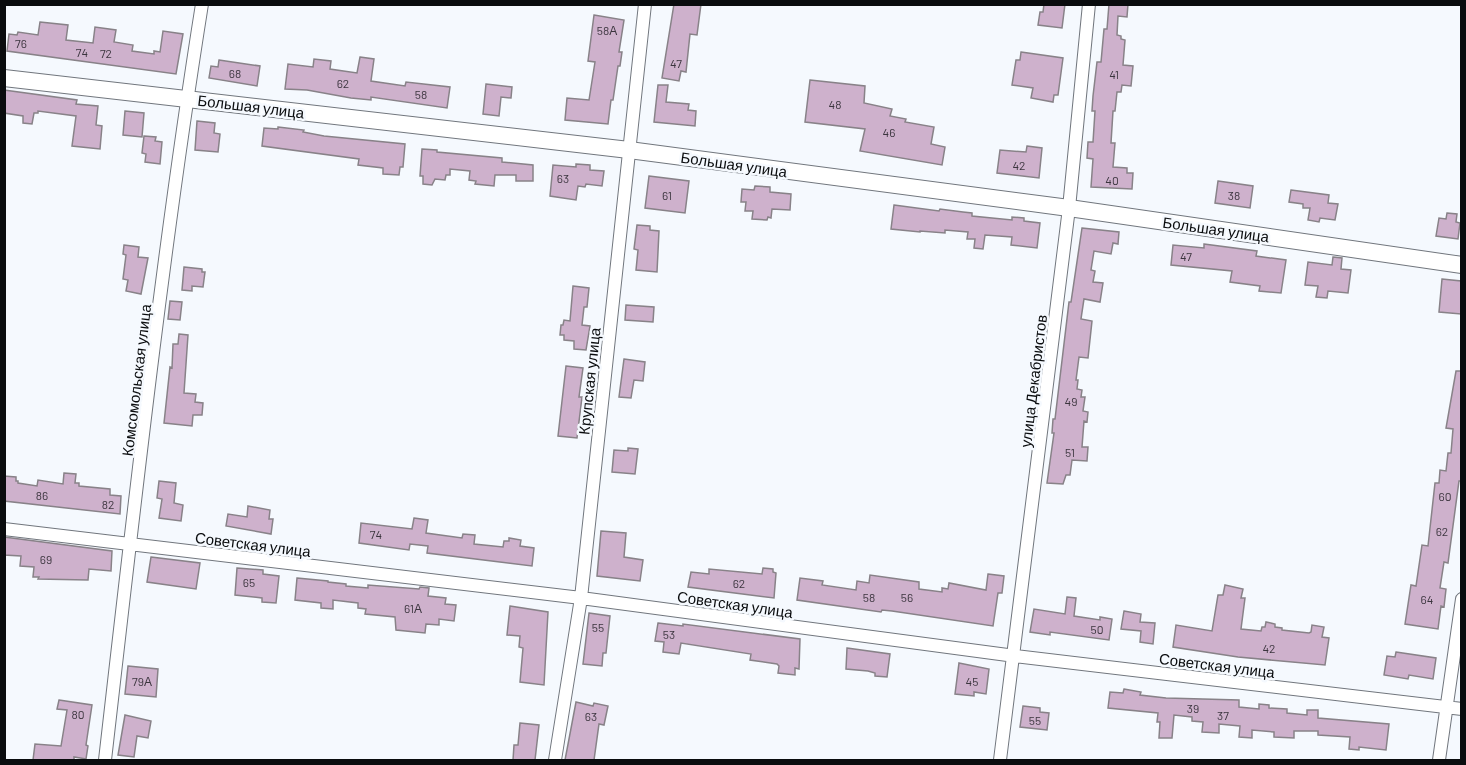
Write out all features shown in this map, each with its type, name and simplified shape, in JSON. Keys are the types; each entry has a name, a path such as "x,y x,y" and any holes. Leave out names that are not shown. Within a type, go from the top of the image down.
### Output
{"street":[{"name":"Комсомольская улица","path":"105,760 187,99 202,4"},
{"name":"Крупская улица","path":"555,760 581,598 645,4"},
{"name":"улица Декабристов","path":"1000,760 1015,656 1069,208 1089,4"},
{"name":"Большая улица","path":"4,78 629,150 1069,208 1461,265"},
{"name":"Советская улица","path":"4,529 581,598 1015,656 1461,709"},
{"path":"1439,760 1461,599"}],"building":[{"path":"674,4 701,4 697,35 690,34 686,72 681,71 679,81 662,78"},
{"path":"1044,4 1065,4 1062,28 1038,25"},
{"path":"1109,4 1128,4 1127,17 1118,16 1117,35 1125,40 1123,65 1133,66 1131,86 1122,85 1121,92 1117,92 1111,143 1115,143 1113,167 1127,168 1127,173 1133,173 1132,189 1091,187 1093,159 1087,158 1088,142 1093,142 1095,111 1092,111 1097,62 1101,62"},
{"path":"594,15 624,20 619,52 622,52 620,66 618,66 608,124 565,120 567,98 589,100 595,62 588,61"},
{"path":"40,22 68,25 66,40 93,43 95,27 116,30 114,42 133,45 132,51 154,54 154,51 160,52 163,31 183,34 176,74 7,51 9,34 17,35 18,32 38,35"},
{"path":"1021,52 1063,58 1058,95 1054,95 1053,102 1031,98 1033,88 1012,85 1016,60 1020,60"},
{"path":"360,57 374,59 371,81 405,86 406,82 450,87 447,108 371,97 371,100 285,89 288,64 313,67 314,59 331,61 330,69 357,73"},
{"path":"219,60 260,66 257,86 209,78 211,66 218,67"},
{"path":"810,80 865,86 864,103 892,109 890,116 906,119 905,122 934,127 931,144 945,147 942,165 860,151 865,129 805,122"},
{"path":"486,84 512,87 511,98 501,97 499,116 483,114"},
{"path":"658,85 668,85 666,102 689,104 688,110 696,111 695,126 654,122"},
{"path":"4,90 77,100 76,104 98,106 96,125 102,126 100,149 72,146 76,116 38,111 34,113 32,124 23,123 23,116 4,113"},
{"path":"125,111 144,113 142,137 123,135"},
{"path":"197,121 215,123 214,133 220,134 218,152 195,150"},
{"path":"278,127 304,130 303,132 324,136 405,144 403,167 400,167 399,175 383,174 383,168 358,165 359,159 262,146 264,128 278,129"},
{"path":"144,136 156,137 155,141 162,142 160,164 145,162 146,154 142,153"},
{"path":"1027,146 1042,148 1039,178 997,173 1000,150 1026,152"},
{"path":"422,149 502,158 502,162 533,165 533,181 516,181 516,175 495,175 494,186 475,184 476,181 469,180 470,171 450,169 450,175 446,175 445,180 435,179 432,185 423,184 423,176 420,176"},
{"path":"576,164 590,165 590,170 604,171 602,186 586,184 585,187 578,186 576,200 550,196 553,165 576,167"},
{"path":"649,176 689,181 685,213 645,208"},
{"path":"1218,181 1253,186 1250,208 1215,203"},
{"path":"755,186 770,187 770,192 791,194 790,210 772,209 771,218 768,217 767,220 752,219 753,211 745,211 746,202 741,202 742,189 754,190"},
{"path":"1291,190 1329,195 1328,203 1338,204 1335,220 1320,218 1319,222 1308,220 1310,208 1303,208 1303,204 1289,202"},
{"path":"894,205 972,213 972,216 1012,220 1012,217 1024,218 1024,221 1040,223 1037,248 1011,245 1012,237 985,235 983,249 974,248 975,239 967,239 968,232 945,230 945,233 891,229"},
{"path":"1447,213 1457,214 1456,222 1460,223 1458,239 1436,236 1439,218 1446,219"},
{"path":"637,225 650,226 650,230 659,231 657,272 636,270 638,250 634,249"},
{"path":"1082,228 1119,232 1118,244 1113,243 1111,254 1094,251 1091,270 1095,271 1093,282 1103,283 1100,302 1084,299 1081,319 1092,321 1088,358 1079,357 1076,380 1078,380 1077,389 1082,390 1081,397 1085,397 1083,411 1088,412 1087,422 1084,421 1082,447 1088,447 1087,461 1072,460 1070,475 1066,475 1063,484 1047,483 1069,302 1071,302"},
{"path":"1204,244 1257,251 1256,256 1286,260 1281,293 1259,291 1260,286 1230,282 1232,271 1171,265 1173,245 1204,248"},
{"path":"124,245 139,247 138,257 148,258 141,294 126,291 128,280 123,279 126,255 123,254"},
{"path":"1333,257 1342,258 1341,269 1351,270 1348,293 1328,291 1327,298 1316,297 1318,286 1305,285 1308,262 1332,265"},
{"path":"184,267 202,269 202,272 205,272 203,287 192,286 192,291 182,290"},
{"path":"1442,279 1461,281 1461,314 1439,312"},
{"path":"573,286 589,288 582,325 590,326 586,350 574,349 574,341 564,340 564,335 560,335 564,320 570,321"},
{"path":"170,301 182,302 180,320 168,319"},
{"path":"626,305 654,307 653,322 625,320"},
{"path":"179,334 188,335 184,393 196,394 195,402 203,403 202,415 193,415 192,426 164,423 173,344 178,344"},
{"path":"624,359 645,362 643,381 634,380 631,398 619,397"},
{"path":"566,366 583,368 577,438 558,436"},
{"path":"1456,371 1461,371 1461,481 1459,481 1448,563 1444,562 1440,588 1446,589 1438,629 1405,624 1411,585 1416,586 1422,545 1428,546 1435,483 1439,483 1440,470 1446,471 1448,453 1451,453 1453,429 1446,428"},
{"path":"628,448 638,449 635,474 612,472 614,450 628,451"},
{"path":"64,473 76,474 75,483 79,483 79,486 110,489 110,495 121,496 120,514 4,501 4,476 16,477 18,483 37,486 38,480 63,484"},
{"path":"159,481 176,483 174,503 183,505 181,521 159,518 162,499 157,498"},
{"path":"248,506 270,510 269,519 273,519 271,534 226,526 228,514 247,517"},
{"path":"414,518 428,520 426,533 462,538 463,534 475,535 474,544 503,547 504,541 509,541 509,538 521,540 520,546 534,548 532,566 427,553 428,546 410,544 409,550 359,543 361,523 412,529"},
{"path":"601,531 626,533 624,557 643,560 640,581 597,576"},
{"path":"4,537 112,551 111,571 89,569 88,580 38,579 39,577 33,577 34,567 20,566 21,556 4,555"},
{"path":"151,557 200,563 196,589 147,582"},
{"path":"237,568 263,570 263,574 279,576 276,603 262,602 262,598 235,595"},
{"path":"763,568 773,569 776,573 774,598 688,587 691,572 709,574 709,569 762,574"},
{"path":"988,574 1004,576 1002,593 998,593 993,626 797,600 800,578 823,581 822,585 856,590 857,581 869,583 870,575 919,582 919,589 942,592 942,588 948,589 949,583 986,590"},
{"path":"297,578 368,588 368,585 429,588 428,596 446,598 445,604 456,605 454,621 439,619 439,625 426,624 425,633 396,630 395,617 365,614 366,609 358,608 358,603 333,600 333,609 321,608 321,603 295,600"},
{"path":"1225,585 1243,589 1241,598 1245,598 1241,629 1261,631 1266,622 1275,624 1275,627 1282,628 1282,630 1309,633 1312,625 1324,627 1322,637 1329,638 1325,665 1238,657 1173,647 1176,625 1212,631 1218,595 1223,595"},
{"path":"1067,597 1076,598 1074,616 1100,620 1100,617 1112,619 1109,640 1050,632 1050,635 1030,632 1034,609 1065,614"},
{"path":"510,606 548,612 544,685 520,682 523,648 519,647 520,636 507,635"},
{"path":"1124,611 1141,614 1140,622 1155,623 1153,644 1140,642 1141,631 1121,629"},
{"path":"589,613 610,616 606,653 603,653 602,666 583,664"},
{"path":"658,623 683,626 683,624 800,639 799,669 795,668 795,675 778,673 777,664 750,660 751,654 681,643 679,654 663,652 664,642 655,641"},
{"path":"847,648 890,654 887,677 875,676 875,673 868,671 846,669"},
{"path":"1396,652 1436,658 1433,679 1409,675 1408,679 1384,675 1387,656 1395,657"},
{"path":"959,663 989,669 986,694 974,692 974,696 955,694"},
{"path":"128,666 158,669 156,697 125,694"},
{"path":"1124,689 1141,692 1140,695 1166,698 1239,700 1239,707 1259,709 1259,704 1269,705 1269,708 1287,709 1287,713 1307,715 1307,710 1318,710 1318,718 1389,724 1386,750 1359,747 1359,750 1349,749 1350,737 1318,735 1318,731 1294,731 1294,738 1274,737 1274,732 1252,730 1252,738 1239,737 1240,726 1219,724 1219,733 1202,732 1203,722 1192,721 1192,717 1174,715 1172,738 1159,738 1158,713 1108,708 1110,692 1123,693"},
{"path":"59,700 92,705 86,759 74,757 74,760 33,760 35,744 61,746 67,710 57,709"},
{"path":"576,702 593,706 594,703 608,706 604,725 599,724 594,760 565,760"},
{"path":"1023,706 1040,708 1040,712 1049,713 1047,730 1020,727"},
{"path":"125,715 151,721 148,738 137,736 134,757 118,755"},
{"path":"520,723 539,725 535,760 513,760 514,745 518,745"}]}
